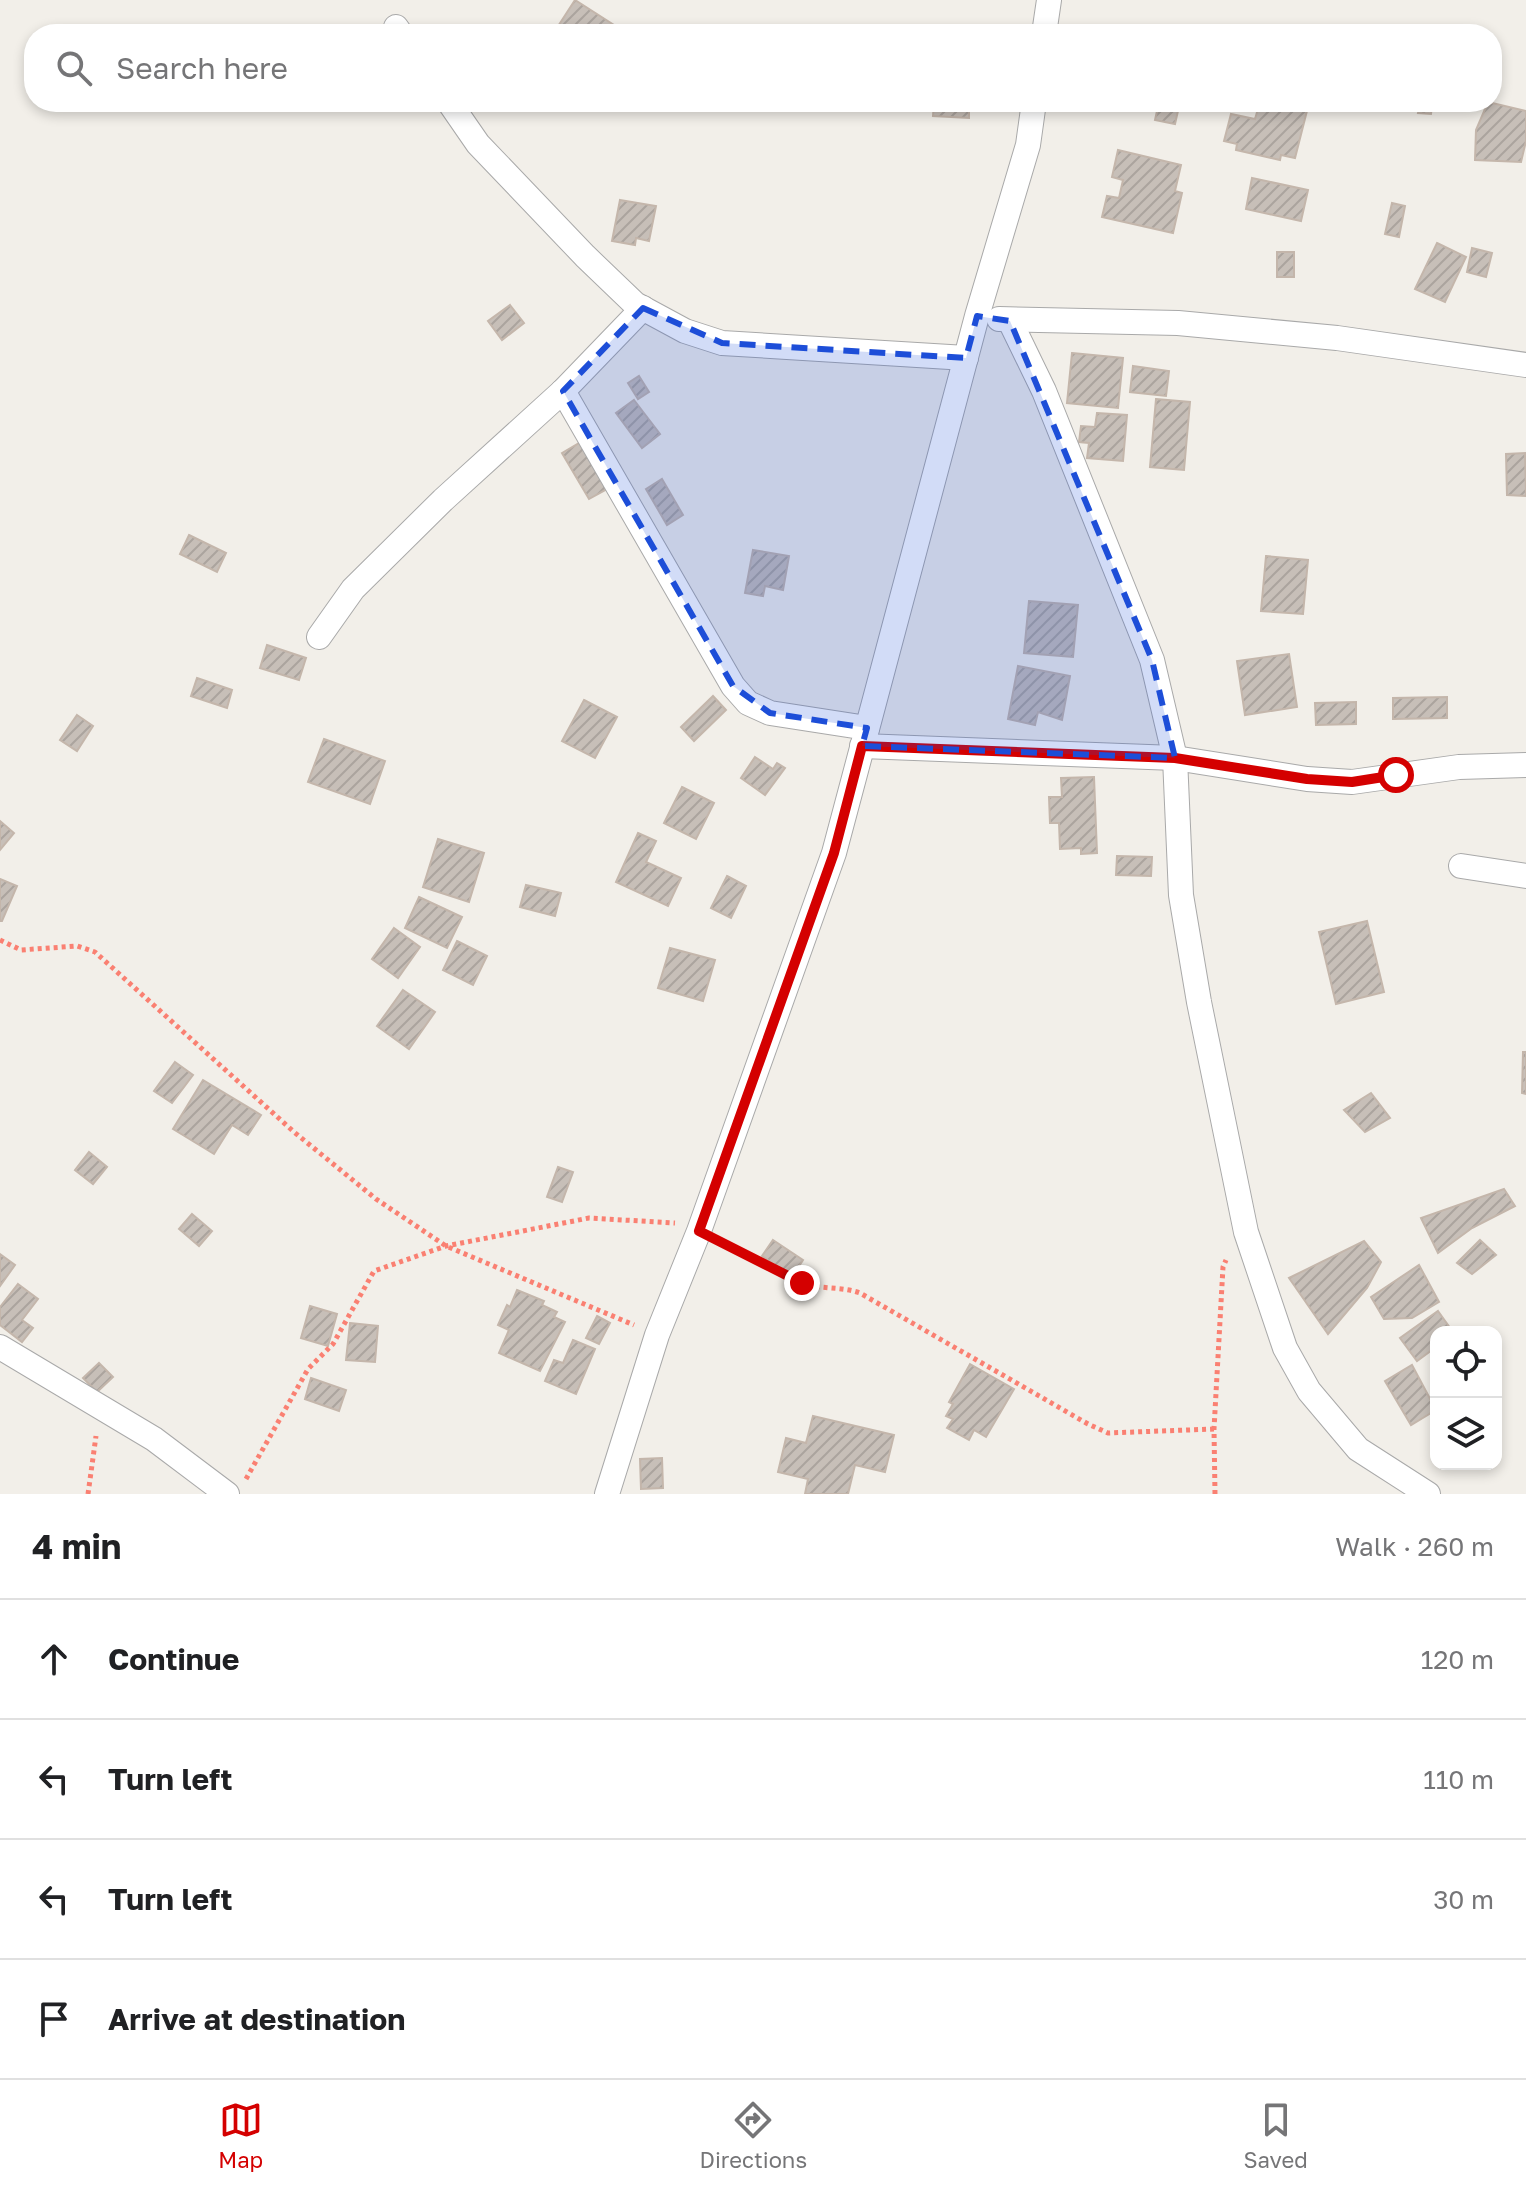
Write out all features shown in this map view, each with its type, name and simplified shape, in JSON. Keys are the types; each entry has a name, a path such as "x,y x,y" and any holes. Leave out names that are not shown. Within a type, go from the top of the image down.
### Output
{"street":[{"path":"1045,24 1049,0"},
{"path":"456,112 478,144 585,256 643,308 685,331 722,343 966,358"},
{"path":"607,1494 657,1335 700,1228 834,853 977,316 1028,145 1033,112"},
{"path":"319,637 353,589 443,500 563,391 643,308"},
{"path":"977,316 1010,321 1178,323 1337,338 1526,365"},
{"path":"1010,321 1044,391 1152,660 1175,758 1181,895 1199,1002 1246,1232 1285,1348 1309,1391 1358,1449 1428,1494"},
{"path":"563,391 733,686 748,703 770,713 864,737 1175,758 1307,779 1352,782 1459,767 1526,765"},
{"path":"1461,866 1526,876"},
{"path":"0,1347 236,1487"}],"path":[{"path":"0,940 21,950 77,946 95,952 294,1132 376,1199 446,1246 657,1335"},
{"path":"236,1487 308,1369 333,1344 374,1271 446,1246 589,1218 700,1228 802,1283 860,1293 947,1345 1108,1433 1214,1429"},
{"path":"1215,1494 1214,1429 1223,1267 1229,1253 1246,1232"},
{"path":"88,1494 100,1409"}],"highlighted area":[{"path":"643,308 722,343 966,358 977,316 1010,321 1152,660 1175,758 862,746 867,728 770,713 733,686 563,391"}],"building":[{"path":"575,0 612,24 559,24"},
{"path":"1502,105 1526,111 1526,141 1521,162 1475,160 1476,130 1484,112 1502,112"},
{"path":"933,112 969,112 969,118 933,116"},
{"path":"1157,112 1178,112 1175,124 1155,120"},
{"path":"1257,112 1307,112 1295,158 1281,155 1280,160 1236,150 1237,144 1224,141 1231,114 1255,119"},
{"path":"1118,150 1181,165 1175,191 1182,193 1173,233 1102,217 1107,196 1119,198 1123,180 1112,177"},
{"path":"1252,178 1308,190 1301,221 1246,209"},
{"path":"620,200 656,206 649,241 636,238 635,245 612,241"},
{"path":"1392,203 1405,206 1399,237 1385,234"},
{"path":"1437,243 1466,257 1445,302 1415,289"},
{"path":"1472,248 1492,253 1486,277 1467,272"},
{"path":"1277,252 1294,252 1294,277 1277,277"},
{"path":"510,305 524,323 502,340 488,321"},
{"path":"1072,353 1123,358 1118,408 1067,403"},
{"path":"1133,366 1169,371 1166,396 1130,392"},
{"path":"639,376 649,392 638,399 628,383"},
{"path":"1156,399 1190,402 1184,470 1150,467"},
{"path":"634,400 660,434 642,448 616,413"},
{"path":"1097,413 1127,415 1123,461 1087,458 1089,443 1079,442 1081,426 1095,427"},
{"path":"581,442 607,489 589,499 562,453"},
{"path":"1525,453 1526,496 1507,495 1506,454"},
{"path":"662,479 683,515 667,525 646,489"},
{"path":"189,535 226,553 217,572 180,554"},
{"path":"753,550 789,556 783,590 765,586 763,596 745,593"},
{"path":"1266,556 1308,560 1303,614 1261,611"},
{"path":"1029,601 1078,605 1073,657 1024,653"},
{"path":"267,645 306,658 299,680 260,668"},
{"path":"1289,654 1297,707 1245,715 1237,661"},
{"path":"1018,666 1070,676 1062,720 1038,712 1035,725 1008,719"},
{"path":"197,678 232,690 227,708 191,696"},
{"path":"713,696 726,710 694,741 681,727"},
{"path":"1447,697 1447,718 1393,719 1393,698"},
{"path":"584,700 617,717 595,758 562,741"},
{"path":"1356,702 1356,724 1316,725 1315,703"},
{"path":"77,715 93,726 77,751 60,740"},
{"path":"324,739 385,761 370,804 308,782"},
{"path":"755,757 773,769 777,763 785,768 765,795 741,778"},
{"path":"1094,777 1097,853 1081,854 1081,848 1060,849 1059,823 1050,823 1049,797 1062,797 1061,778"},
{"path":"682,787 714,803 696,839 664,823"},
{"path":"0,821 14,833 0,850"},
{"path":"638,833 656,841 646,862 681,878 668,906 616,882"},
{"path":"438,839 484,853 469,902 423,887"},
{"path":"1117,856 1152,857 1151,876 1116,875"},
{"path":"727,876 746,886 731,918 711,908"},
{"path":"0,879 17,886 2,921 0,921"},
{"path":"526,885 561,893 555,916 520,907"},
{"path":"419,897 462,917 447,948 405,928"},
{"path":"1367,921 1384,992 1336,1004 1319,932"},
{"path":"394,928 420,947 398,978 372,959"},
{"path":"457,941 487,956 473,985 443,970"},
{"path":"670,948 715,960 703,1001 658,988"},
{"path":"403,990 435,1012 409,1049 377,1026"},
{"path":"1523,1052 1526,1052 1526,1094 1522,1093"},
{"path":"175,1062 193,1075 172,1103 154,1091"},
{"path":"203,1080 261,1115 248,1135 232,1125 214,1154 173,1129"},
{"path":"1371,1093 1390,1118 1365,1132 1344,1110"},
{"path":"89,1152 107,1167 93,1184 75,1170"},
{"path":"558,1167 573,1172 562,1202 547,1197"},
{"path":"1504,1189 1515,1206 1472,1228 1438,1253 1421,1218"},
{"path":"192,1214 212,1231 199,1246 179,1229"},
{"path":"773,1240 803,1260 792,1277 762,1256"},
{"path":"1480,1240 1496,1255 1472,1274 1457,1263"},
{"path":"1364,1241 1381,1262 1367,1288 1328,1334 1289,1278"},
{"path":"0,1254 15,1265 0,1286"},
{"path":"1419,1265 1439,1302 1412,1318 1384,1319 1371,1297"},
{"path":"18,1284 38,1299 22,1320 33,1328 22,1342 0,1325 0,1307"},
{"path":"517,1290 544,1301 542,1305 557,1312 554,1317 565,1322 540,1371 499,1353 509,1330 498,1325"},
{"path":"310,1306 337,1314 328,1346 301,1338"},
{"path":"1438,1311 1449,1326 1430,1326 1430,1351 1417,1361 1400,1338"},
{"path":"597,1316 610,1323 599,1344 586,1338"},
{"path":"350,1323 378,1326 375,1362 346,1360"},
{"path":"573,1340 595,1349 576,1394 545,1381 554,1360 563,1363"},
{"path":"99,1363 113,1377 97,1392 83,1378"},
{"path":"970,1364 1014,1389 986,1437 974,1430 969,1440 947,1428 953,1419 946,1416 953,1404 949,1402"},
{"path":"1412,1365 1430,1399 1430,1414 1411,1425 1385,1381"},
{"path":"311,1378 346,1390 339,1411 305,1399"},
{"path":"813,1416 894,1435 885,1472 855,1465 848,1494 805,1494 808,1479 778,1472 786,1438 806,1443"},
{"path":"662,1458 663,1488 641,1489 640,1459"}],"route":[{"path":"802,1283 699,1231 834,853 862,746 1175,758 1307,779 1352,782 1396,775"}]}
